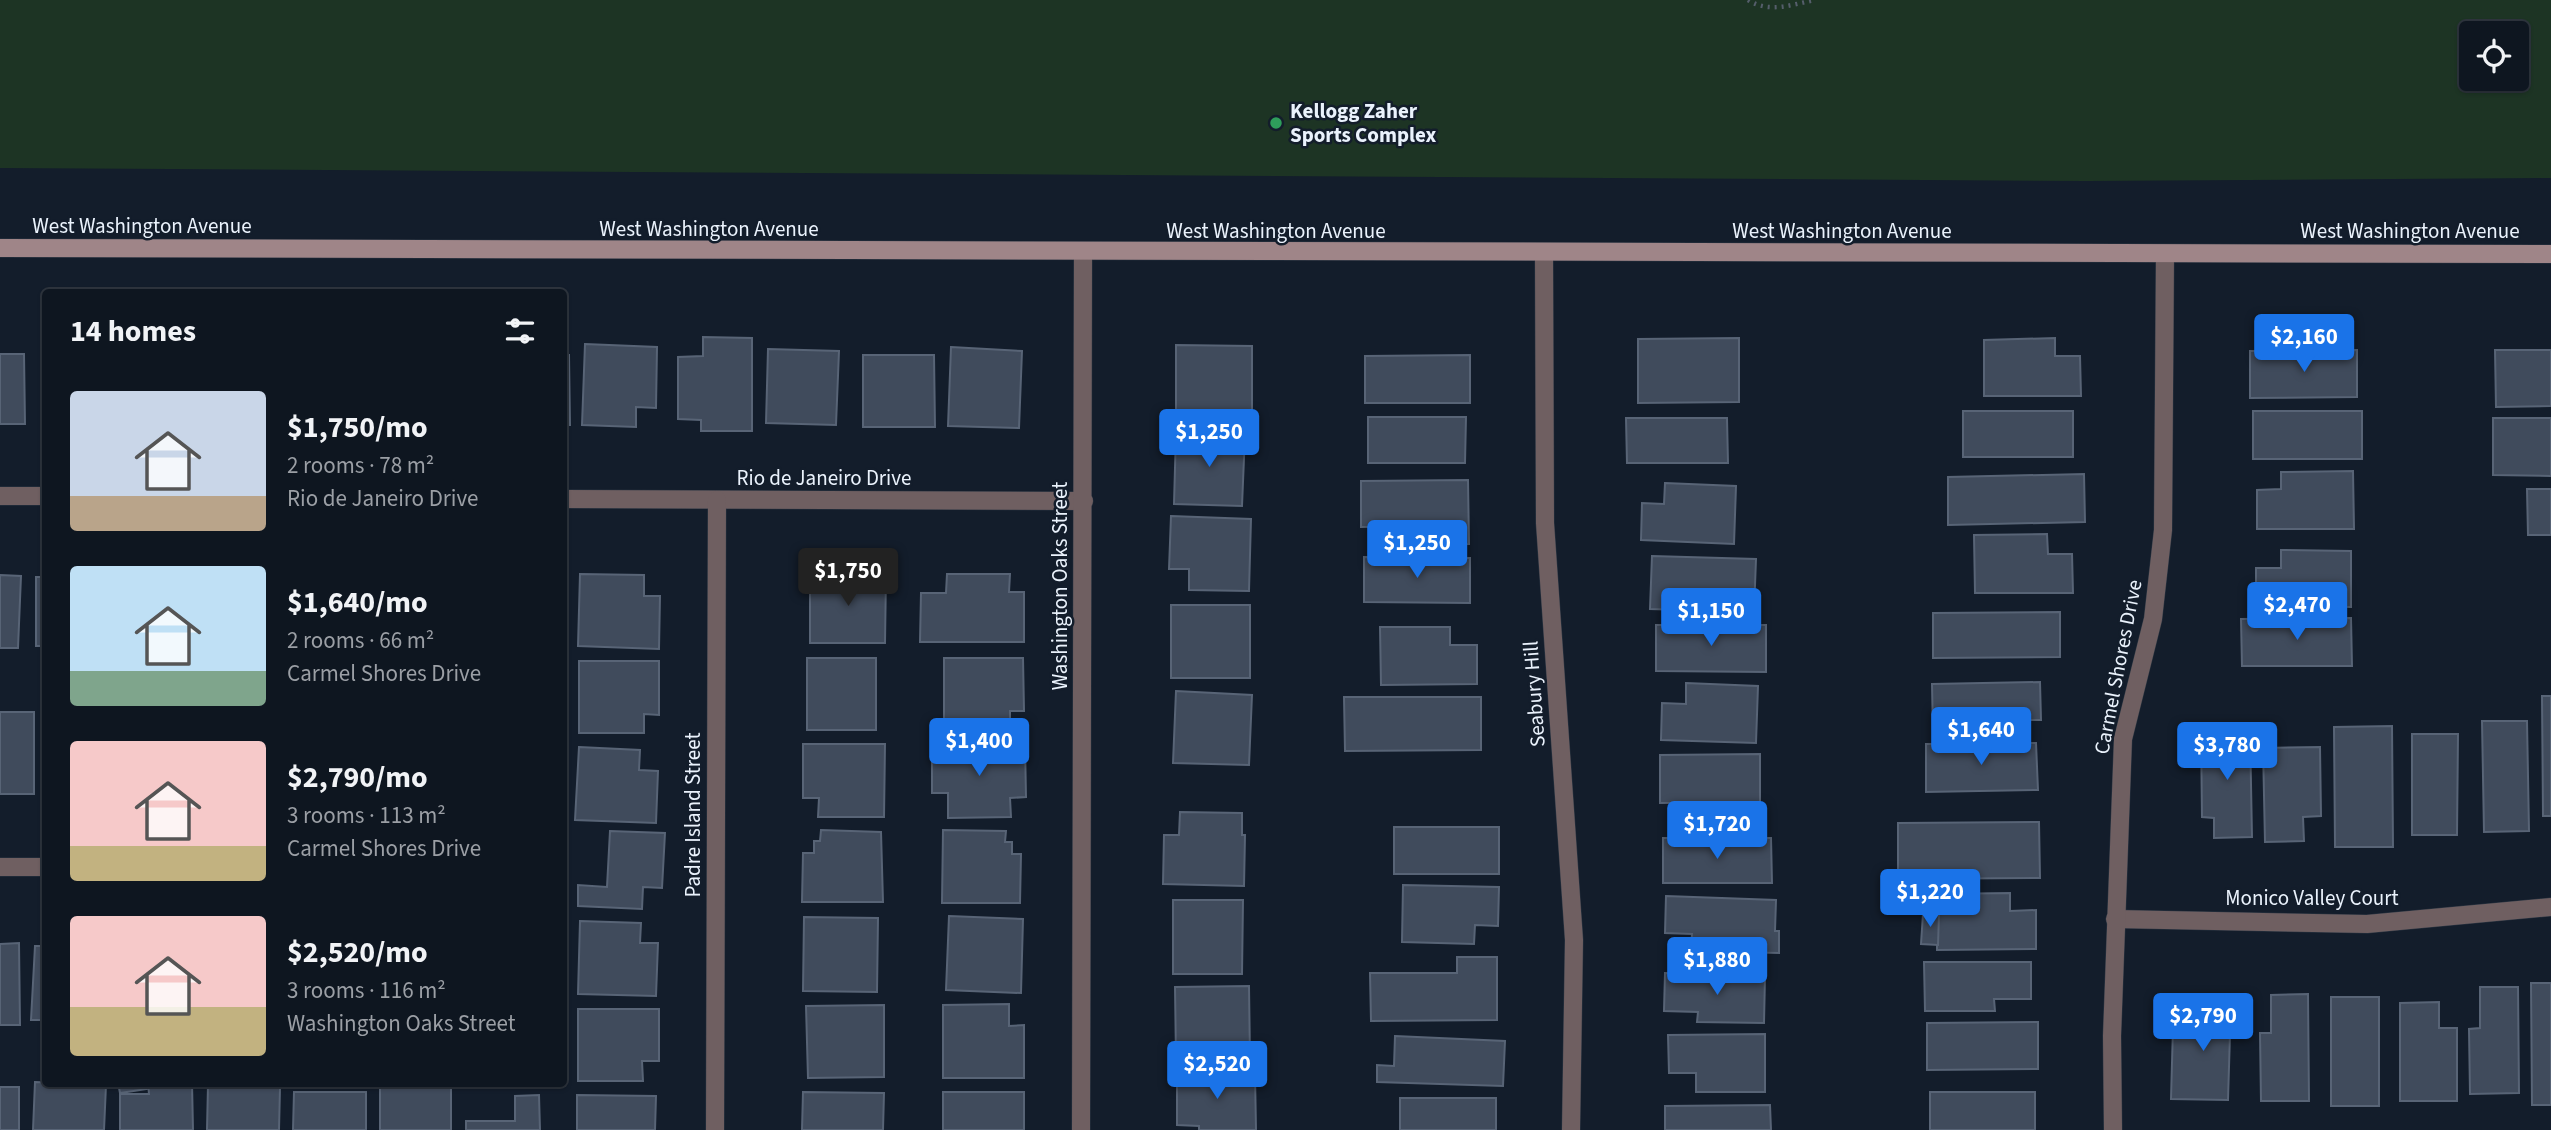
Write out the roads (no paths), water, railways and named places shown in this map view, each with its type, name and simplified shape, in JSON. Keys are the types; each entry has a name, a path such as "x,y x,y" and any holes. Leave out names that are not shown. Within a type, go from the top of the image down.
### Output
{"main road":[{"name":"West Washington Avenue","path":"0,248 1083,253 2551,254"}],"street":[{"name":"Washington Oaks Street","path":"1081,1130 1083,253"},
{"name":"Seabury Hill","path":"1544,254 1545,523 1574,940 1571,1130"},
{"name":"Carmel Shores Drive","path":"2113,1130 2112,1036 2123,739 2153,619 2163,530 2165,254"},
{"path":"0,496 42,496"},
{"name":"Rio de Janeiro Drive","path":"567,499 1084,501"},
{"name":"Padre Island Street","path":"715,1130 717,500"},
{"path":"0,867 42,867"},
{"name":"Monico Valley Court","path":"2115,919 2367,924 2551,907"}],"place":[{"name":"Kellogg Zaher Sports Complex","path":"1276,123"}]}
